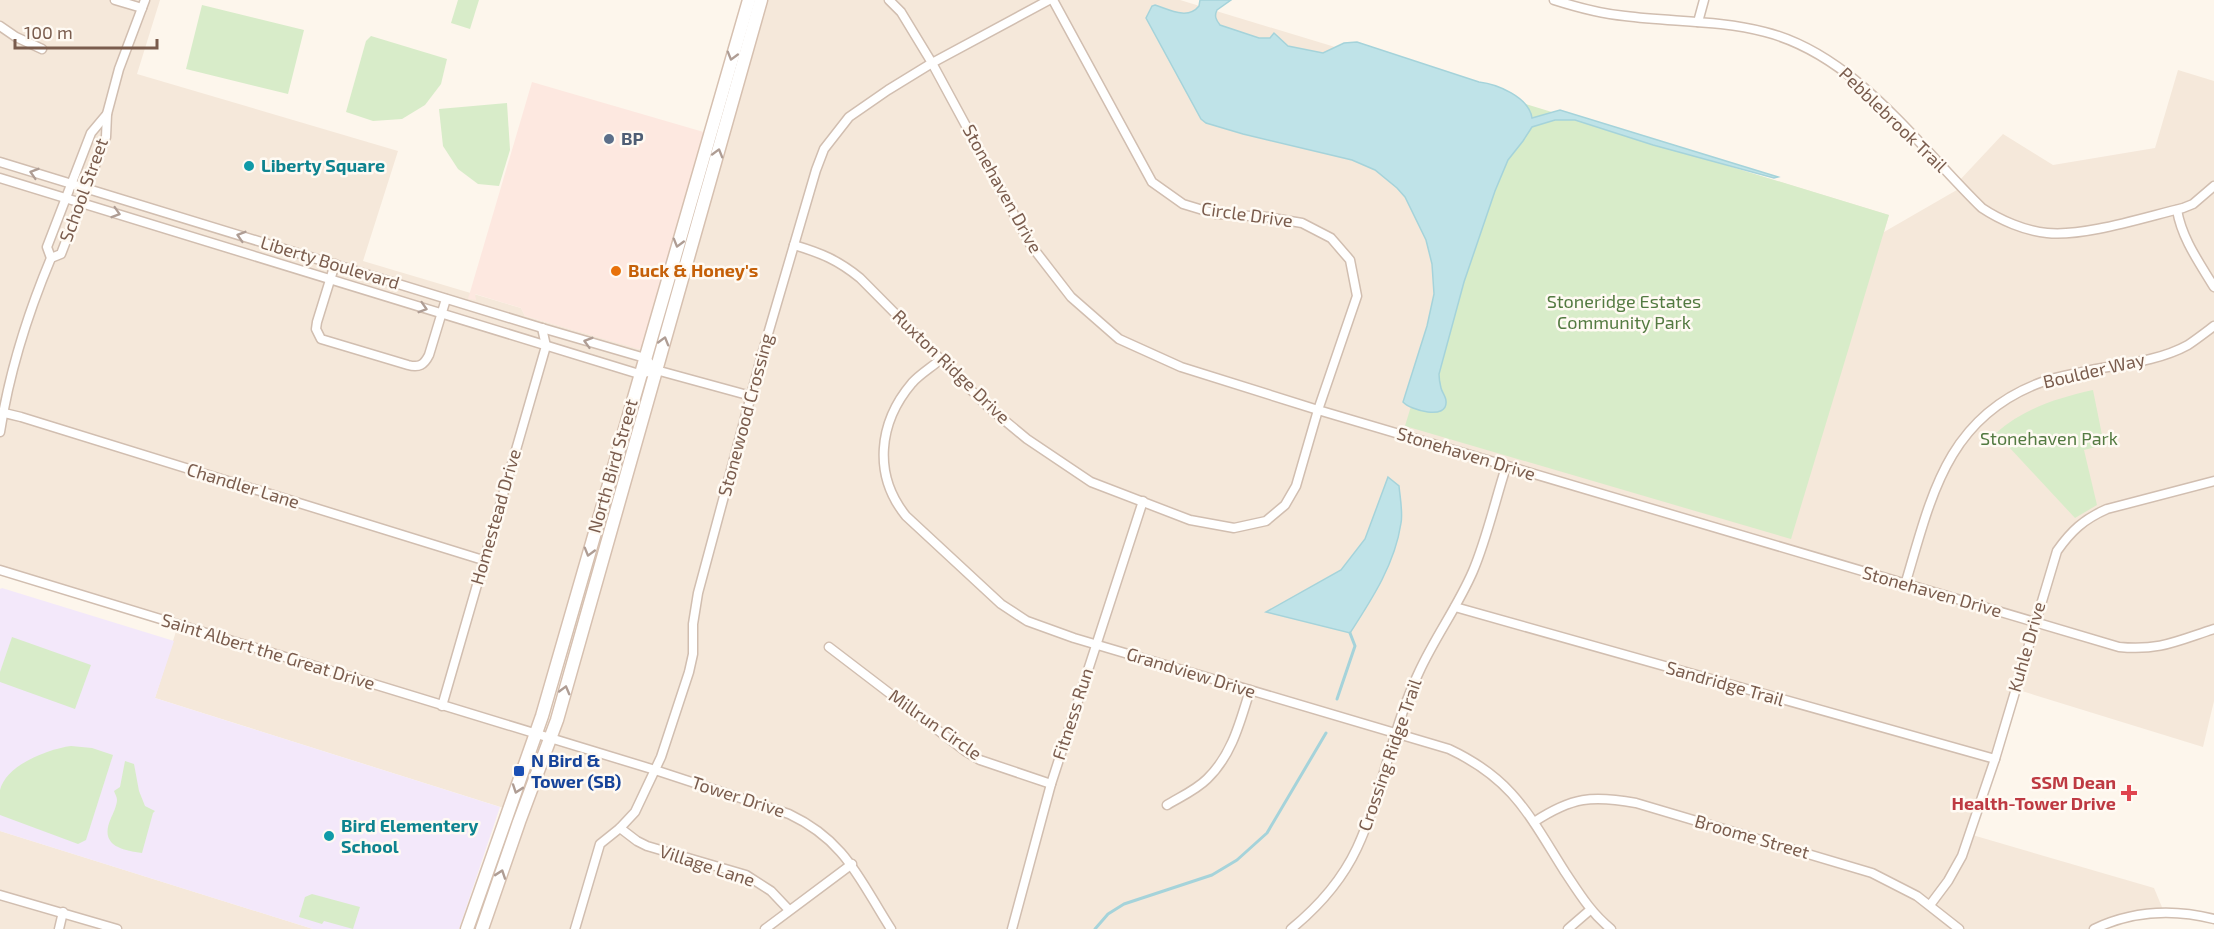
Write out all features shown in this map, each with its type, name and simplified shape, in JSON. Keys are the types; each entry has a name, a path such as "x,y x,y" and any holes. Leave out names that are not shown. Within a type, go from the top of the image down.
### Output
{"street":[{"path":"116,0 143,4"},
{"name":"North Bird Street","path":"467,929 536,734 749,0"},
{"name":"North Bird Street","path":"482,929 557,720 761,0"},
{"name":"Stonehaven Drive","path":"889,0 901,12 932,63 1030,244 1071,297 1119,339 1181,367 1317,410 2119,647 2139,649 2162,646 2214,629"},
{"name":"Stonewood Crossing","path":"575,929 600,844 630,819 642,801 689,672 693,654 693,624 698,593 751,396 824,149 849,117 932,63 1051,0"},
{"name":"Circle Drive","path":"1051,0 1152,182 1183,204 1216,214 1302,222 1331,238 1350,260 1357,296 1317,410"},
{"name":"Pebblebrook Trail","path":"1554,0 1623,16 1698,22 1774,35 1803,45 1845,71 1894,117 1982,208 2018,225 2047,233 2083,232 2177,210 2193,204 2214,186"},
{"path":"1698,22 1704,0"},
{"name":"School Street","path":"51,258 61,254 106,137 106,114 119,69 143,4"},
{"path":"0,26 16,38 42,49"},
{"name":"School Street","path":"0,432 2,412 21,344 51,258 47,247 91,133 106,114"},
{"name":"Liberty Boulevard","path":"0,162 645,358"},
{"name":"Liberty Boulevard","path":"0,178 639,374 656,370 751,396"},
{"path":"2177,210 2185,239 2214,287"},
{"name":"Ruxton Ridge Drive","path":"794,245 822,253 841,263 868,286 986,405 1027,438 1091,482 1190,520 1234,528 1266,521 1286,505 1296,486 1317,410"},
{"path":"334,264 316,329 321,339 408,365 420,366 425,363 429,355 447,298"},
{"name":"Boulder Way","path":"1905,585 1935,486 1945,464 1964,436 1999,404 2042,382 2167,354 2188,344 2214,326"},
{"name":"Homestead Drive","path":"442,706 546,346 542,328"},
{"path":"645,358 656,370"},
{"name":"Grandview Drive","path":"941,359 912,383 893,412 884,442 884,470 894,501 906,516 1000,604 1027,621 1095,644 1449,749 1470,759 1491,772 1506,786 1534,822 1590,910 1611,929"},
{"name":"Chandler Lane","path":"2,412 483,560"},
{"name":"Crossing Ridge Trail","path":"1291,929 1323,898 1356,850 1366,827 1395,734 1419,672 1473,570 1506,467"},
{"name":"Kuhle Drive","path":"1930,905 1948,881 1962,856 1995,759 2055,554 2078,525 2107,509 2214,481"},
{"name":"Fitness Run","path":"1012,929 1051,784 1143,501"},
{"name":"Saint Albert the Great Drive","path":"0,570 536,734"},
{"name":"Sandridge Trail","path":"1455,607 1995,759"},
{"name":"Millrun Circle","path":"829,647 965,752 980,760 1051,784"},
{"path":"1167,805 1206,780 1219,766 1237,731 1250,690"},
{"name":"Tower Drive","path":"536,734 655,770 789,814 806,822 843,852 891,929"},
{"name":"Broome Street","path":"1534,822 1560,805 1580,800 1602,797 1636,802 1872,873 1917,896 1959,929"},
{"name":"Village Lane","path":"620,828 646,846 746,875 771,891 789,910"},
{"path":"765,929 852,864"},
{"path":"0,895 117,929"},
{"path":"1568,929 1590,910"},
{"path":"59,929 63,912"},
{"path":"2094,929 2125,917 2164,912 2214,919"}],"shaded area":[{"path":"0,0 160,0 137,74 398,151 363,261 521,308 525,316 644,350 510,810 155,698 178,625 0,570"},
{"path":"761,0 1180,0 1889,215 1884,232 1962,187 1958,182 2003,134 2053,165 2155,148 2178,70 2214,81 2214,701 2203,747 2012,688 1969,834 2154,888 2164,912 2094,929 482,929 544,753"},
{"path":"532,82 707,133 642,348 638,349 525,316 521,308 475,294 476,300 468,299"},
{"path":"0,589 174,641 155,698 500,807 459,929 313,929 0,831"},
{"path":"0,831 313,929 0,929"}],"green space":[{"path":"458,0 479,0 470,29 451,23"},
{"path":"202,5 304,30 288,94 186,69"},
{"path":"371,36 447,59 441,84 425,105 402,119 373,121 346,112 366,41"},
{"name":"Stoneridge Estates Community Park","path":"1339,47 1889,215 1791,539 1405,426 1476,190"},
{"path":"507,103 510,150 499,186 478,184 458,169 443,146 439,109"},
{"name":"Stonehaven Park","path":"2093,390 2104,445 2084,450 2097,505 2075,518 1996,433 2018,417 2042,405"},
{"path":"12,637 91,665 75,709 0,682 0,672"},
{"path":"71,746 92,748 113,755 86,840 78,844 0,815 0,790 10,773 40,755"},
{"path":"125,761 134,764 139,791 145,806 155,811 142,853 119,848 110,840 108,834 108,827 117,802 114,791 120,787"},
{"path":"312,894 360,907 353,929 324,921 322,924 299,917 305,897"}],"water":[{"path":"1200,0 1231,0 1217,10 1216,16 1220,25 1259,38 1270,38 1274,33 1288,46 1323,53 1344,43 1357,42 1503,89 1525,104 1532,118 1560,110 1778,177 1774,178 1653,145 1575,120 1555,120 1532,127 1508,160 1464,282 1439,374 1441,388 1446,399 1445,407 1435,412 1413,408 1403,402 1427,326 1434,294 1432,264 1426,240 1405,197 1375,170 1352,160 1243,134 1206,123 1201,119 1146,18 1152,6 1155,5 1184,13 1195,10"},
{"path":"1388,477 1399,486 1402,514 1398,538 1382,581 1350,633 1266,612 1341,570 1365,539"}],"waterway":[{"path":"1337,699 1355,646 1350,633"},
{"path":"1095,929 1108,914 1124,904 1212,875 1237,860 1267,833 1326,733"}],"place":[{"name":"BP","path":"609,139"},
{"name":"Liberty Square","path":"249,166"},
{"name":"Buck & Honey's","path":"616,271"},
{"name":"N Bird & Tower (SB)","path":"519,771"},
{"name":"SSM Dean Health-Tower Drive","path":"2129,793"},
{"name":"Bird Elementery School","path":"329,836"}]}
